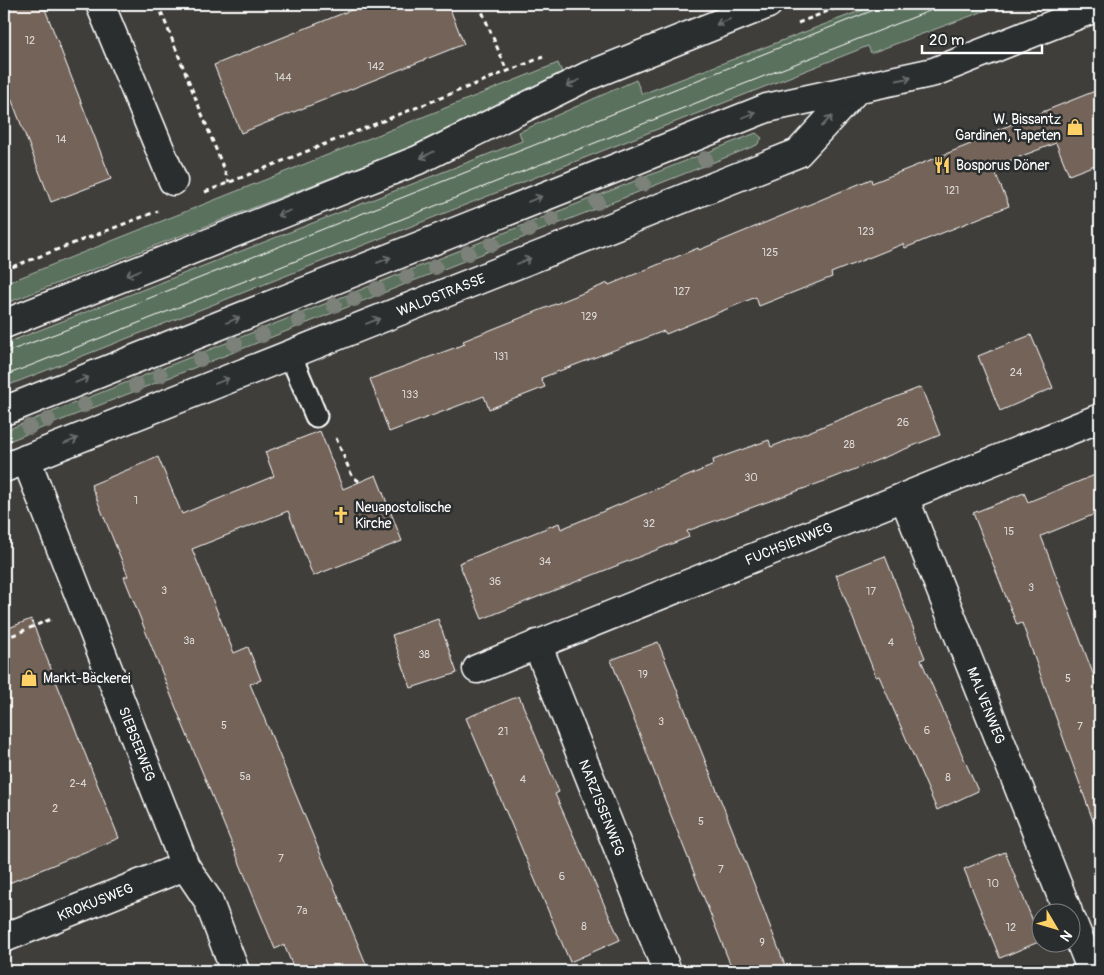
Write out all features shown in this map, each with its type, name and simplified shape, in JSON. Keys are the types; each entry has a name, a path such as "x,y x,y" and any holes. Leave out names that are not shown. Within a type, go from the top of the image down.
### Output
{"street":[{"path":"100,4 173,181"},
{"path":"4,324 418,160 588,76 768,4"},
{"path":"4,411 758,111 934,72 1100,6"},
{"name":"WALDSTRASSE","path":"15,463 798,153 857,89"},
{"name":"FUCHSIENWEG","path":"477,668 1100,418"},
{"name":"SIEBSEEWEG","path":"15,463 82,606 185,866 208,900 235,971"},
{"name":"MALVENWEG","path":"904,497 1064,902"},
{"name":"NARZISSENWEG","path":"537,644 667,971"},
{"name":"KROKUSWEG","path":"4,938 185,866"},
{"path":"1082,946 1092,971"}],"lane":[{"path":"290,354 316,416"}],"path":[{"path":"158,4 229,182"},
{"path":"479,4 507,71"},
{"path":"198,196 544,56"},
{"path":"4,270 164,209"},
{"path":"316,416 326,413 352,476 360,482"},
{"path":"4,639 82,606"}],"green space":[{"path":"878,4 1003,4 871,53 868,46 4,387 4,344 522,141 519,132 636,80 642,94"},
{"path":"558,63 562,72 408,148 4,304 4,284"},
{"path":"756,133 762,138 757,145 4,443 4,431"}],"building":[{"path":"4,4 43,4 111,179 51,202 4,80"},
{"path":"366,4 448,4 464,44 241,133 214,65"},
{"path":"1100,89 1100,163 1069,175 1056,143 993,167 1009,206 905,248 903,244 831,273 832,277 759,306 756,297 666,334 664,331 541,378 545,387 489,409 484,396 389,432 370,379 465,344 463,341 608,283 609,285 698,248 699,250 871,179 872,183 986,138 985,135"},
{"path":"1031,335 1053,388 1000,411 978,356"},
{"path":"921,387 940,435 833,478 687,531 689,537 482,619 459,563 559,523 561,529 714,465 713,460 769,440 771,447"},
{"path":"320,431 343,489 376,475 402,541 313,576 288,511 192,549 234,653 248,647 261,680 250,684 369,971 295,971 284,945 275,949 124,577 128,576 91,485 158,457 182,514 274,476 265,452"},
{"path":"1100,473 1100,512 1041,536 1100,692 1100,829 1096,829 1022,623 1017,625 973,513 1024,493 1028,502"},
{"path":"885,556 925,658 921,660 978,791 937,810 879,676 876,677 836,575"},
{"path":"31,619 119,838 4,885 4,630"},
{"path":"438,619 457,673 411,688 392,635"},
{"path":"658,642 787,971 733,971 665,800 611,660"},
{"path":"519,696 559,792 555,794 620,940 570,962 466,718"},
{"path":"1005,852 1032,919 1032,945 1000,958 964,869"}],"tram line":[{"path":"4,353 127,307 889,4"},
{"path":"4,376 947,4"}],"place":[{"name":"W. Bissantz Gardinen, Tapeten","path":"1075,127"},
{"name":"Bosporus Döner","path":"942,165"},
{"name":"Neuapostolische Kirche","path":"341,515"},
{"name":"Markt-Bäckerei","path":"29,678"}]}
